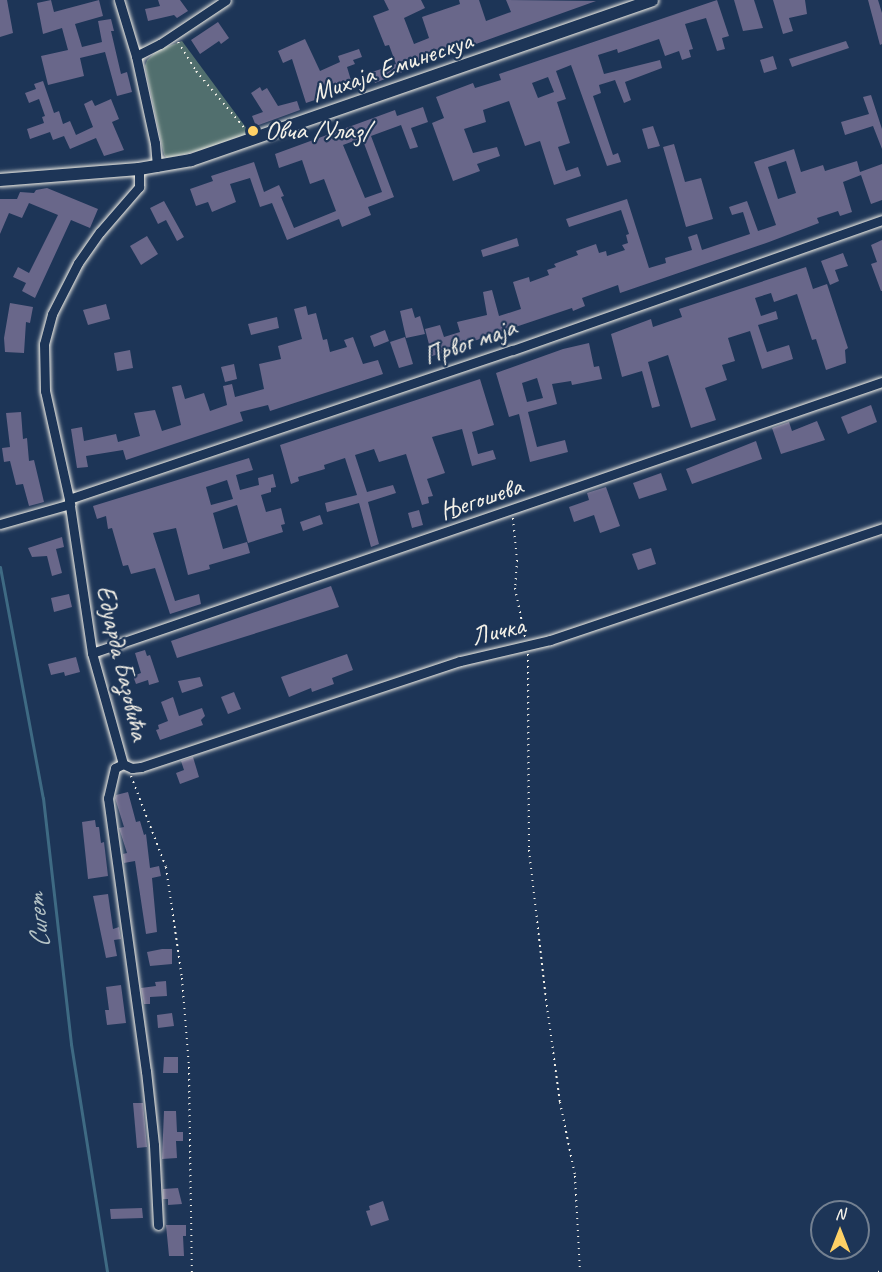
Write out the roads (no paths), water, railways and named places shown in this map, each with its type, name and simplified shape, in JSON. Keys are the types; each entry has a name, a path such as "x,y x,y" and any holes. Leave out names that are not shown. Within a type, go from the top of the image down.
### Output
{"street":[{"path":"119,0 136,56 155,143 157,167"},
{"path":"136,56 175,35 226,0"},
{"name":"Михаја Еминескуа","path":"0,180 139,169 191,160 652,0"},
{"name":"Едуарда Базовића","path":"139,169 139,187 100,232 78,263 46,332 44,360 45,391 70,501 92,653 127,766 116,768 108,798 143,1048 154,1145 158,1225"},
{"name":"Првог маја","path":"0,524 513,350 882,220"},
{"name":"Његошева","path":"92,653 882,382"},
{"name":"Личка","path":"127,766 460,661 527,646 882,528"}],"waterway":[{"name":"Сигет","path":"0,567 43,798 71,1044 107,1272"}],"place":[{"name":"Овча /Улаз/","path":"253,131"}]}
